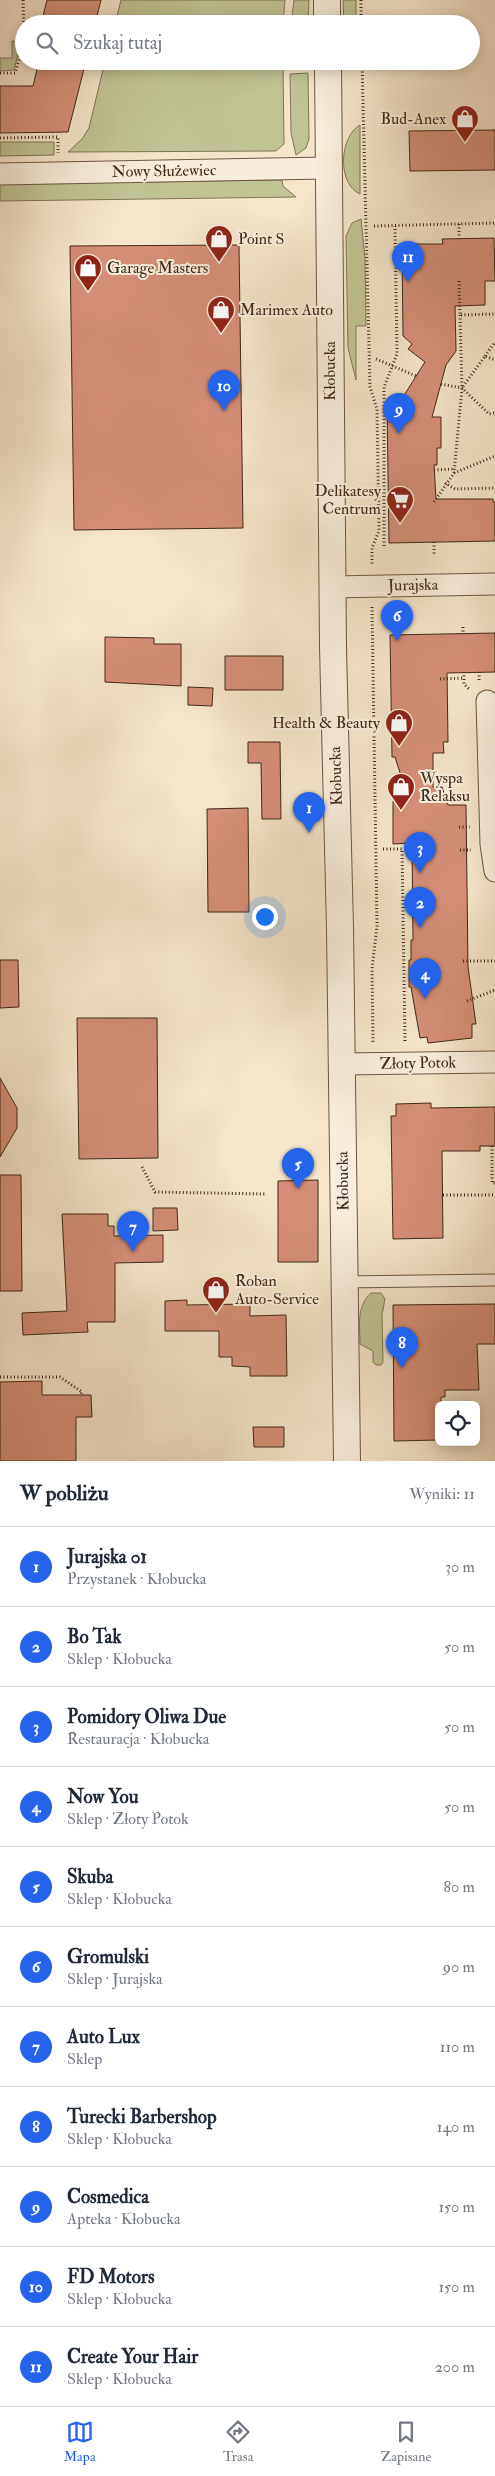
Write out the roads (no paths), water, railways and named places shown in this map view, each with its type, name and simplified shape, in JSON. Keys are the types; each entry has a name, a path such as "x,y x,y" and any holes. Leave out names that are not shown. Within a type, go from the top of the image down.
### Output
{"street":[{"path":"327,0 327,15"},
{"name":"Kłobucka","path":"328,70 332,587 342,1064 347,1461"},
{"name":"Nowy Służewiec","path":"0,174 328,168"},
{"name":"Jurajska","path":"332,587 495,584"},
{"path":"488,701 492,769 491,844 495,871"},
{"name":"Złoty Potok","path":"342,1064 495,1062"}],"lane":[{"path":"344,1282 495,1280"}],"place":[{"name":"Bud-Anex","path":"465,143"},
{"name":"Point S","path":"219,263"},
{"name":"Create Your Hair","path":"408,282"},
{"name":"Garage Masters","path":"88,292"},
{"name":"Marimex Auto","path":"221,334"},
{"name":"FD Motors","path":"224,411"},
{"name":"Cosmedica","path":"399,434"},
{"name":"Delikatesy Centrum","path":"400,524"},
{"name":"Gromulski","path":"397,641"},
{"name":"Health & Beauty","path":"399,747"},
{"name":"Wyspa Relaksu","path":"401,811"},
{"name":"Jurajska 01","path":"309,833"},
{"name":"Pomidory Oliwa Due","path":"420,873"},
{"name":"Bo Tak","path":"420,928"},
{"name":"Now You","path":"425,999"},
{"name":"Skuba","path":"298,1189"},
{"name":"Auto Lux","path":"133,1252"},
{"name":"Roban Auto-Service","path":"216,1314"},
{"name":"Turecki Barbershop","path":"402,1368"}]}
